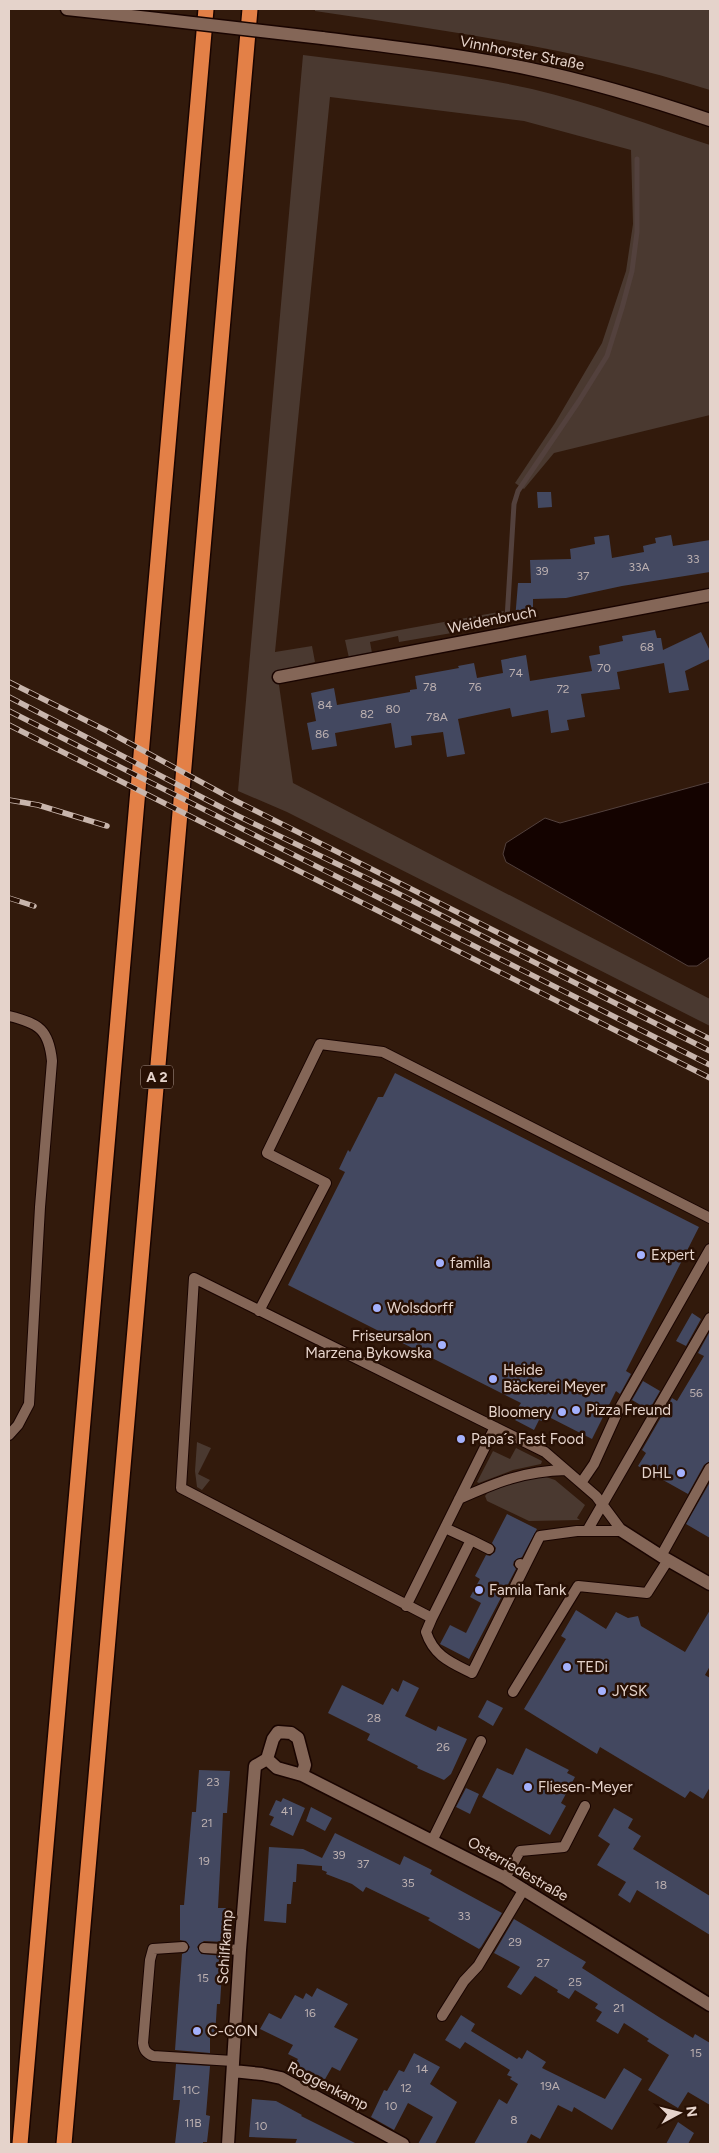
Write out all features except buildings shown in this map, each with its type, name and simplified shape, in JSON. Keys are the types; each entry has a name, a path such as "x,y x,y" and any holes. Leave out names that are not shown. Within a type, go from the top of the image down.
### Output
{"highway":[{"path":"20,2144 206,9"},
{"name":"A 2","path":"64,2144 250,9"}],"street":[{"name":"Vinnhorster Straße","path":"67,9 427,51 531,69 613,88 710,120"},
{"name":"Weidenbruch","path":"279,677 710,595"},
{"path":"622,1530 710,1584"},
{"path":"268,1759 273,1739 278,1732 290,1733 298,1738 302,1748 305,1765 302,1775"},
{"name":"Osterriedestraße","path":"268,1759 276,1768 302,1775 505,1878 710,2005"},
{"name":"Schilfkamp","path":"228,2144 240,1950 255,1766 268,1759"},
{"name":"Roggenkamp","path":"233,2066 281,2078 403,2144"}],"lane":[{"path":"9,1016 32,1023 44,1032 50,1045 52,1061 40,1207 29,1404 18,1425 9,1434"},
{"path":"259,1311 326,1183 267,1153 320,1044 383,1052 710,1218"},
{"path":"580,1483 594,1464 618,1411 710,1248"},
{"path":"432,1618 181,1488 194,1278 545,1452 602,1505 622,1530"},
{"path":"587,1531 710,1318"},
{"path":"406,1606 495,1427"},
{"path":"514,1692 578,1586 646,1593 710,1468"},
{"path":"459,1499 520,1474 566,1470"},
{"path":"445,1528 489,1549"},
{"path":"471,1540 426,1632 431,1646 450,1662 472,1673 523,1565 540,1536 587,1531 622,1530"},
{"path":"432,1840 481,1741"},
{"path":"505,1878 520,1851 564,1847 585,1806"},
{"path":"442,2016 464,1981 478,1966 524,1889"},
{"path":"183,1947 153,1949 150,1960 144,2048 147,2053 153,2056 233,2066"},
{"path":"204,1948 240,1950"}],"shaded area":[{"path":"315,9 710,9 710,90 613,63 564,52 465,34 315,11"},
{"path":"303,55 447,73 532,89 600,108 710,145 710,415 554,453 524,489 515,483 555,423 602,343 626,271 633,224 631,150 524,121 330,97 275,652 312,646 315,662 277,671 293,783 710,999 710,1026 287,812 238,791"},
{"path":"504,611 493,626 399,642 398,636 370,642 372,653 349,658 345,640"},
{"path":"710,782 710,957 697,966 688,966 506,862 503,854 506,843 545,818 560,823"},
{"path":"197,1442 211,1448 198,1474 210,1480 202,1490 197,1487 195,1471"},
{"path":"516,1448 542,1461 541,1464 513,1470 479,1483 477,1482 493,1451 510,1459"},
{"path":"543,1476 555,1480 585,1505 577,1518 580,1520 529,1521 487,1501 485,1496 489,1491 503,1484"}],"waterway":[{"path":"507,619 514,504 518,491 607,356 622,308 632,271 637,232 637,159"}],"railway":[{"path":"9,682 107,731 236,801 710,1039"},
{"path":"9,697 236,815 395,892 710,1051"},
{"path":"9,711 710,1065"},
{"path":"9,725 710,1078"},
{"path":"9,800 38,805 107,826"},
{"path":"9,898 34,906"}],"place":[{"name":"Expert","path":"641,1255"},
{"name":"famila","path":"440,1263"},
{"name":"Wolsdorff","path":"377,1308"},
{"name":"Friseursalon Marzena Bykowska","path":"442,1345"},
{"name":"Heide Bäckerei Meyer","path":"493,1379"},
{"name":"Pizza Freund","path":"576,1410"},
{"name":"Bloomery","path":"562,1412"},
{"name":"Papa´s Fast Food","path":"461,1439"},
{"name":"DHL","path":"681,1473"},
{"name":"Famila Tank","path":"479,1590"},
{"name":"TEDi","path":"567,1667"},
{"name":"JYSK","path":"602,1691"},
{"name":"Fliesen-Meyer","path":"528,1787"},
{"name":"C-CON","path":"197,2031"}]}
